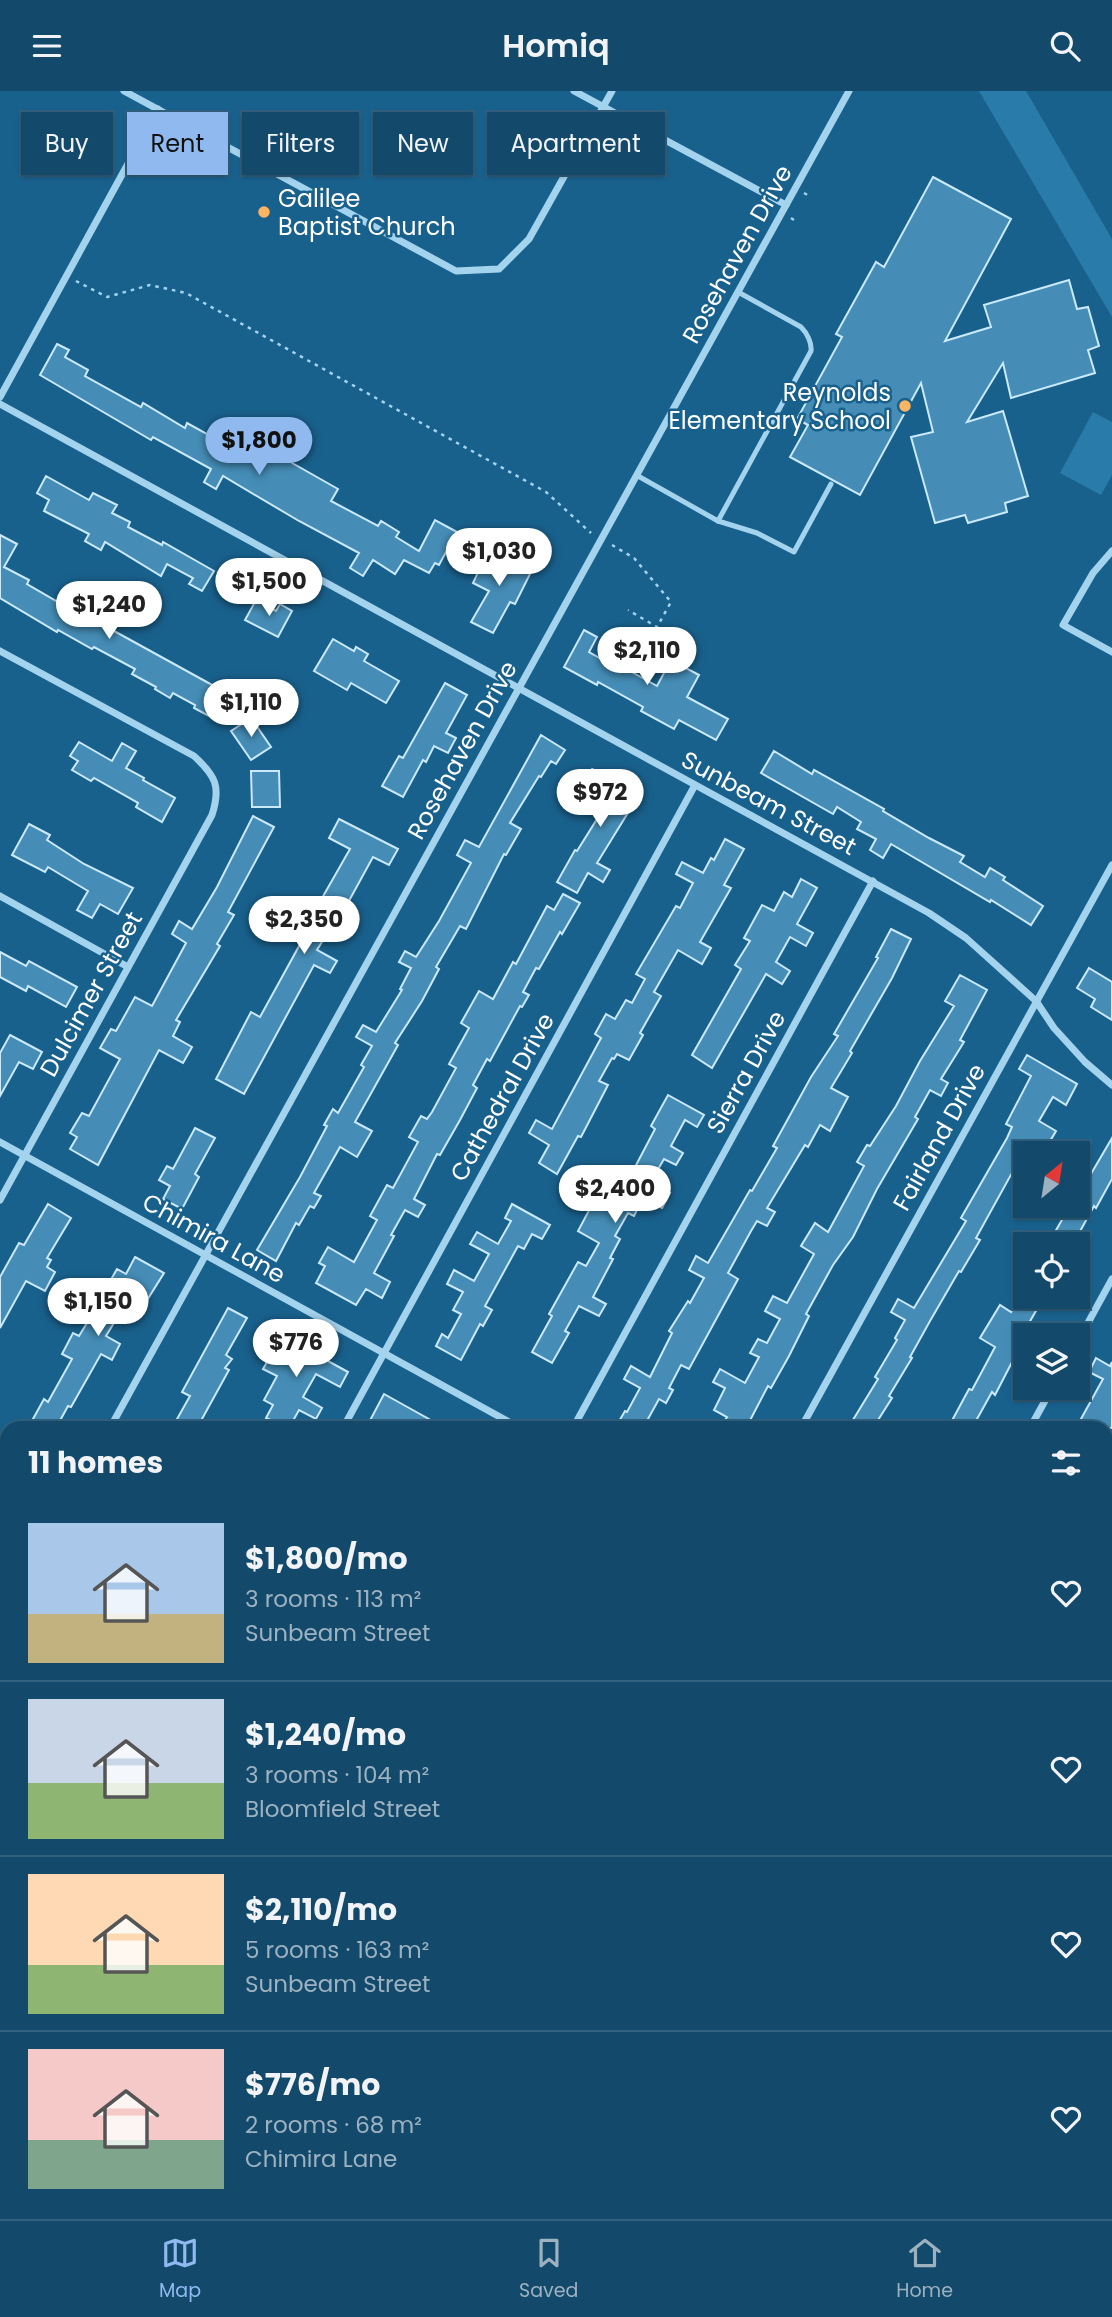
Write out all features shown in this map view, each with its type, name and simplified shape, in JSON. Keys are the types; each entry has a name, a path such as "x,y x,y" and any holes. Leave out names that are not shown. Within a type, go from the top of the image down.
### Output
{"street":[{"path":"124,91 456,271 499,269 529,239 612,91"},
{"path":"574,91 786,205"},
{"name":"Rosehaven Drive","path":"114,1421 849,91"},
{"path":"0,397 158,109"},
{"name":"Sunbeam Street","path":"0,404 873,881 967,938 1036,1000 1054,1028 1085,1062 1112,1085"},
{"path":"1112,551 1093,573 1063,625 1112,652"},
{"name":"Dulcimer Street","path":"0,651 194,756 207,768 216,782 217,799 0,1200"},
{"name":"Cathedral Drive","path":"347,1421 695,785"},
{"name":"Fairland Drive","path":"804,1421 1112,865"},
{"name":"Sierra Drive","path":"577,1421 873,881"},
{"path":"0,897 128,967"},
{"name":"Chimira Lane","path":"0,1142 507,1421"},
{"path":"1088,1323 1112,1279"},
{"path":"1034,1421 1045,1400"}],"lane":[{"path":"718,521 811,346 806,331 801,327 738,292"},
{"path":"638,476 718,521 757,533 794,552 831,484"}],"path":[{"path":"67,276 107,297 150,285 186,293 546,492 585,529 634,558 671,602 657,627 628,610"}],"shaded area":[{"path":"979,91 1026,91 1112,239 1112,317"},
{"path":"1093,412 1112,422 1112,475 1101,495 1060,473"}],"building":[{"name":"Reynolds Elementary School","path":"933,177 1011,219 945,341 991,327 984,305 1069,280 1077,309 1088,307 1099,346 1088,350 1095,373 1011,398 1003,363 967,422 1003,411 1028,496 1005,503 1007,512 968,523 965,515 935,523 911,437 933,432 921,383 860,495 790,457 808,425 797,419 842,337 836,334 876,262 884,267"},
{"path":"57,344 69,350 65,357 88,370 85,376 141,407 143,403 185,428 187,423 263,465 271,451 338,489 331,501 378,526 381,521 399,532 396,537 419,551 435,520 457,532 439,565 435,563 429,573 404,560 395,574 373,560 363,576 350,568 359,553 223,476 216,489 204,482 211,469 153,437 151,440 40,375"},
{"path":"46,476 89,500 93,493 117,505 112,513 130,522 128,527 162,545 163,542 214,571 202,591 189,584 193,578 167,564 161,576 105,542 101,550 85,541 89,534 44,511 49,500 37,493"},
{"path":"0,535 17,544 4,567 29,580 27,584 77,613 84,600 111,615 105,626 234,697 220,722 173,693 170,698 155,689 156,687 132,674 135,669 94,647 92,649 58,630 57,632 0,598"},
{"path":"489,549 532,570 515,604 510,602 493,633 471,622 489,591 473,583"},
{"path":"256,600 276,611 280,604 292,611 278,637 245,620"},
{"path":"584,630 597,637 589,652 614,666 627,643 643,652 632,672 657,686 671,660 699,675 687,697 728,719 716,740 679,720 674,729 641,711 643,707 564,667"},
{"path":"333,639 354,651 356,647 368,654 364,661 399,681 386,703 351,683 347,690 314,671"},
{"path":"445,683 467,695 446,733 456,738 448,753 434,746 426,762 423,760 403,797 382,786 399,756 403,758"},
{"path":"251,718 271,747 251,760 231,731"},
{"path":"541,735 565,750 556,764 551,761 541,777 539,776 510,823 521,829 506,855 504,854 466,929 460,926 436,967 439,969 422,1001 395,1043 398,1045 355,1122 372,1131 357,1157 340,1147 314,1193 321,1196 314,1208 310,1206 299,1225 296,1223 276,1261 257,1250 300,1177 333,1109 338,1113 364,1067 361,1065 372,1046 356,1037 363,1025 376,1032 402,990 400,989 411,968 399,962 405,951 416,957 471,863 457,855 465,840 479,847"},
{"path":"79,742 112,761 122,743 136,751 126,768 175,798 162,822 136,807 138,803 94,778 91,781 72,770 78,761 70,756"},
{"path":"774,751 812,774 814,770 964,856 960,862 985,877 990,868 1005,877 1003,880 1043,906 1031,925 891,844 883,858 870,850 876,839 857,829 861,822 837,807 833,814 761,773"},
{"path":"592,769 609,778 612,773 642,790 597,863 610,870 603,882 588,873 577,893 557,882 602,811 593,806 601,791 585,782"},
{"path":"251,771 279,771 280,807 252,807"},
{"path":"253,816 274,827 228,912 234,915 217,944 220,946 176,1020 180,1022 173,1036 192,1047 183,1063 159,1050 98,1165 70,1149 77,1137 70,1133 82,1113 89,1116 120,1059 100,1048 111,1029 116,1031 135,997 152,1006 186,943 172,934 179,921 192,929"},
{"path":"339,819 398,849 389,865 373,857 344,910 342,909 317,950 337,961 330,973 314,965 244,1094 216,1079 251,1012 260,1017 304,937 301,935 350,849 329,838"},
{"path":"29,824 50,835 47,840 84,864 133,888 118,914 100,904 92,918 77,910 88,891 48,867 45,872 12,855"},
{"path":"725,839 744,849 724,885 731,888 700,942 711,948 702,964 678,950 654,992 661,996 640,1033 643,1035 629,1060 617,1054 612,1058 599,1081 608,1085 581,1137 578,1136 557,1174 539,1163 549,1145 529,1133 536,1120 552,1129 601,1038 595,1034 606,1014 615,1019 626,1000 632,1003 645,979 636,974 676,906 680,908 693,883 676,874 682,862 703,873 711,858 714,860"},
{"path":"801,879 817,888 797,924 813,933 806,946 790,937 776,962 790,971 782,984 766,974 712,1068 692,1055 741,969 735,965 750,941 744,938 762,905 774,911 784,892 792,897"},
{"path":"563,894 580,903 539,969 536,968 523,992 529,995 522,1007 520,1006 490,1061 487,1059 473,1085 477,1088 440,1155 437,1154 414,1199 425,1205 418,1217 405,1210 391,1235 394,1236 374,1273 390,1282 382,1298 366,1289 356,1305 316,1283 325,1266 319,1263 328,1247 354,1262 377,1220 370,1216 387,1185 393,1188 418,1142 409,1137 421,1116 427,1119 432,1112 456,1068 449,1064 469,1028 461,1023 479,991 493,999 513,962 516,964 547,906 554,910"},
{"path":"891,929 911,939 831,1088 848,1097 830,1131 820,1125 767,1208 775,1212 767,1226 757,1221 728,1273 738,1279 689,1369 681,1365 669,1388 673,1390 666,1403 659,1399 647,1421 619,1421 640,1388 624,1379 631,1366 650,1377 672,1333 669,1331 704,1278 689,1270 696,1256 708,1263 750,1190 752,1191 777,1148 773,1146 811,1077 838,1036 834,1034 878,958 876,957"},
{"path":"0,952 26,966 29,961 77,987 66,1007 28,986 26,991 0,977"},
{"path":"1089,968 1112,982 1112,1020 1091,1007 1095,999 1077,988"},
{"path":"960,975 987,990 960,1040 964,1042 941,1079 948,1083 941,1096 930,1090 915,1117 918,1119 877,1189 853,1237 833,1265 806,1314 809,1316 771,1388 768,1386 750,1421 724,1421 727,1417 714,1410 725,1388 713,1382 720,1369 745,1383 759,1357 750,1353 758,1339 767,1343 780,1319 765,1311 773,1296 787,1303 814,1254 801,1246 815,1223 828,1232 864,1166 857,1162 896,1106 954,1006 945,1001"},
{"path":"10,1035 42,1052 33,1069 19,1062 0,1096 0,1053"},
{"path":"1027,1055 1077,1084 1066,1105 1053,1097 1039,1121 1056,1131 1050,1141 1013,1141 1013,1171 976,1238 980,1240 961,1272 959,1271 889,1396 892,1398 877,1421 852,1421 878,1379 875,1377 897,1340 895,1338 905,1320 891,1312 898,1299 914,1308 966,1221 961,1218 1007,1138 1012,1127 1006,1124 1031,1076 1019,1069"},
{"path":"668,1095 704,1115 697,1127 685,1120 671,1146 683,1153 676,1165 664,1159 650,1183 670,1193 662,1208 643,1198 634,1216 628,1213 615,1236 620,1239 610,1258 613,1259 593,1297 606,1304 599,1316 579,1306 565,1331 569,1333 552,1363 532,1352 552,1316 549,1314 578,1262 586,1266 599,1243 578,1231 594,1201 612,1211 655,1129 651,1126"},
{"path":"195,1128 215,1138 195,1174 199,1177 182,1209 163,1199 170,1186 159,1180 167,1166 173,1169"},
{"path":"1112,1138 1112,1179 1096,1208 1094,1206 1090,1213 1090,1176"},
{"path":"48,1204 71,1218 47,1258 51,1260 47,1267 55,1272 45,1291 26,1281 0,1328 0,1277 19,1243 24,1245"},
{"path":"512,1204 550,1225 542,1239 532,1234 524,1249 518,1246 485,1306 492,1310 483,1326 480,1324 461,1360 436,1346 442,1334 448,1338 461,1314 453,1310 463,1292 447,1284 454,1270 474,1281 489,1254 470,1244 477,1232 498,1244 511,1221 505,1218"},
{"path":"1063,1218 1087,1218 1080,1232 1055,1232"},
{"path":"135,1257 164,1273 134,1321 120,1313 106,1336 120,1344 112,1360 101,1354 71,1407 68,1406 60,1421 32,1421 44,1399 48,1402 72,1359 62,1354 73,1333 79,1336 111,1284 109,1283 117,1269 126,1274"},
{"path":"1000,1305 1011,1312 1013,1308 1037,1309 1029,1323 1013,1323 1013,1360 995,1395 992,1392 976,1421 952,1421 995,1347 980,1338"},
{"path":"228,1308 247,1318 226,1355 232,1359 225,1368 229,1370 201,1421 176,1421 190,1396 182,1392"},
{"path":"285,1330 302,1340 299,1345 348,1372 340,1387 316,1374 303,1397 322,1408 316,1419 299,1410 293,1421 273,1421 266,1418 273,1405 264,1400 277,1376 263,1369"},
{"path":"1096,1358 1110,1366 1112,1362 1112,1421 1080,1421 1103,1379 1090,1372"},
{"path":"384,1394 432,1421 370,1421"}],"place":[{"name":"Galilee Baptist Church","path":"264,212"},
{"name":"Reynolds Elementary School","path":"905,406"}]}
